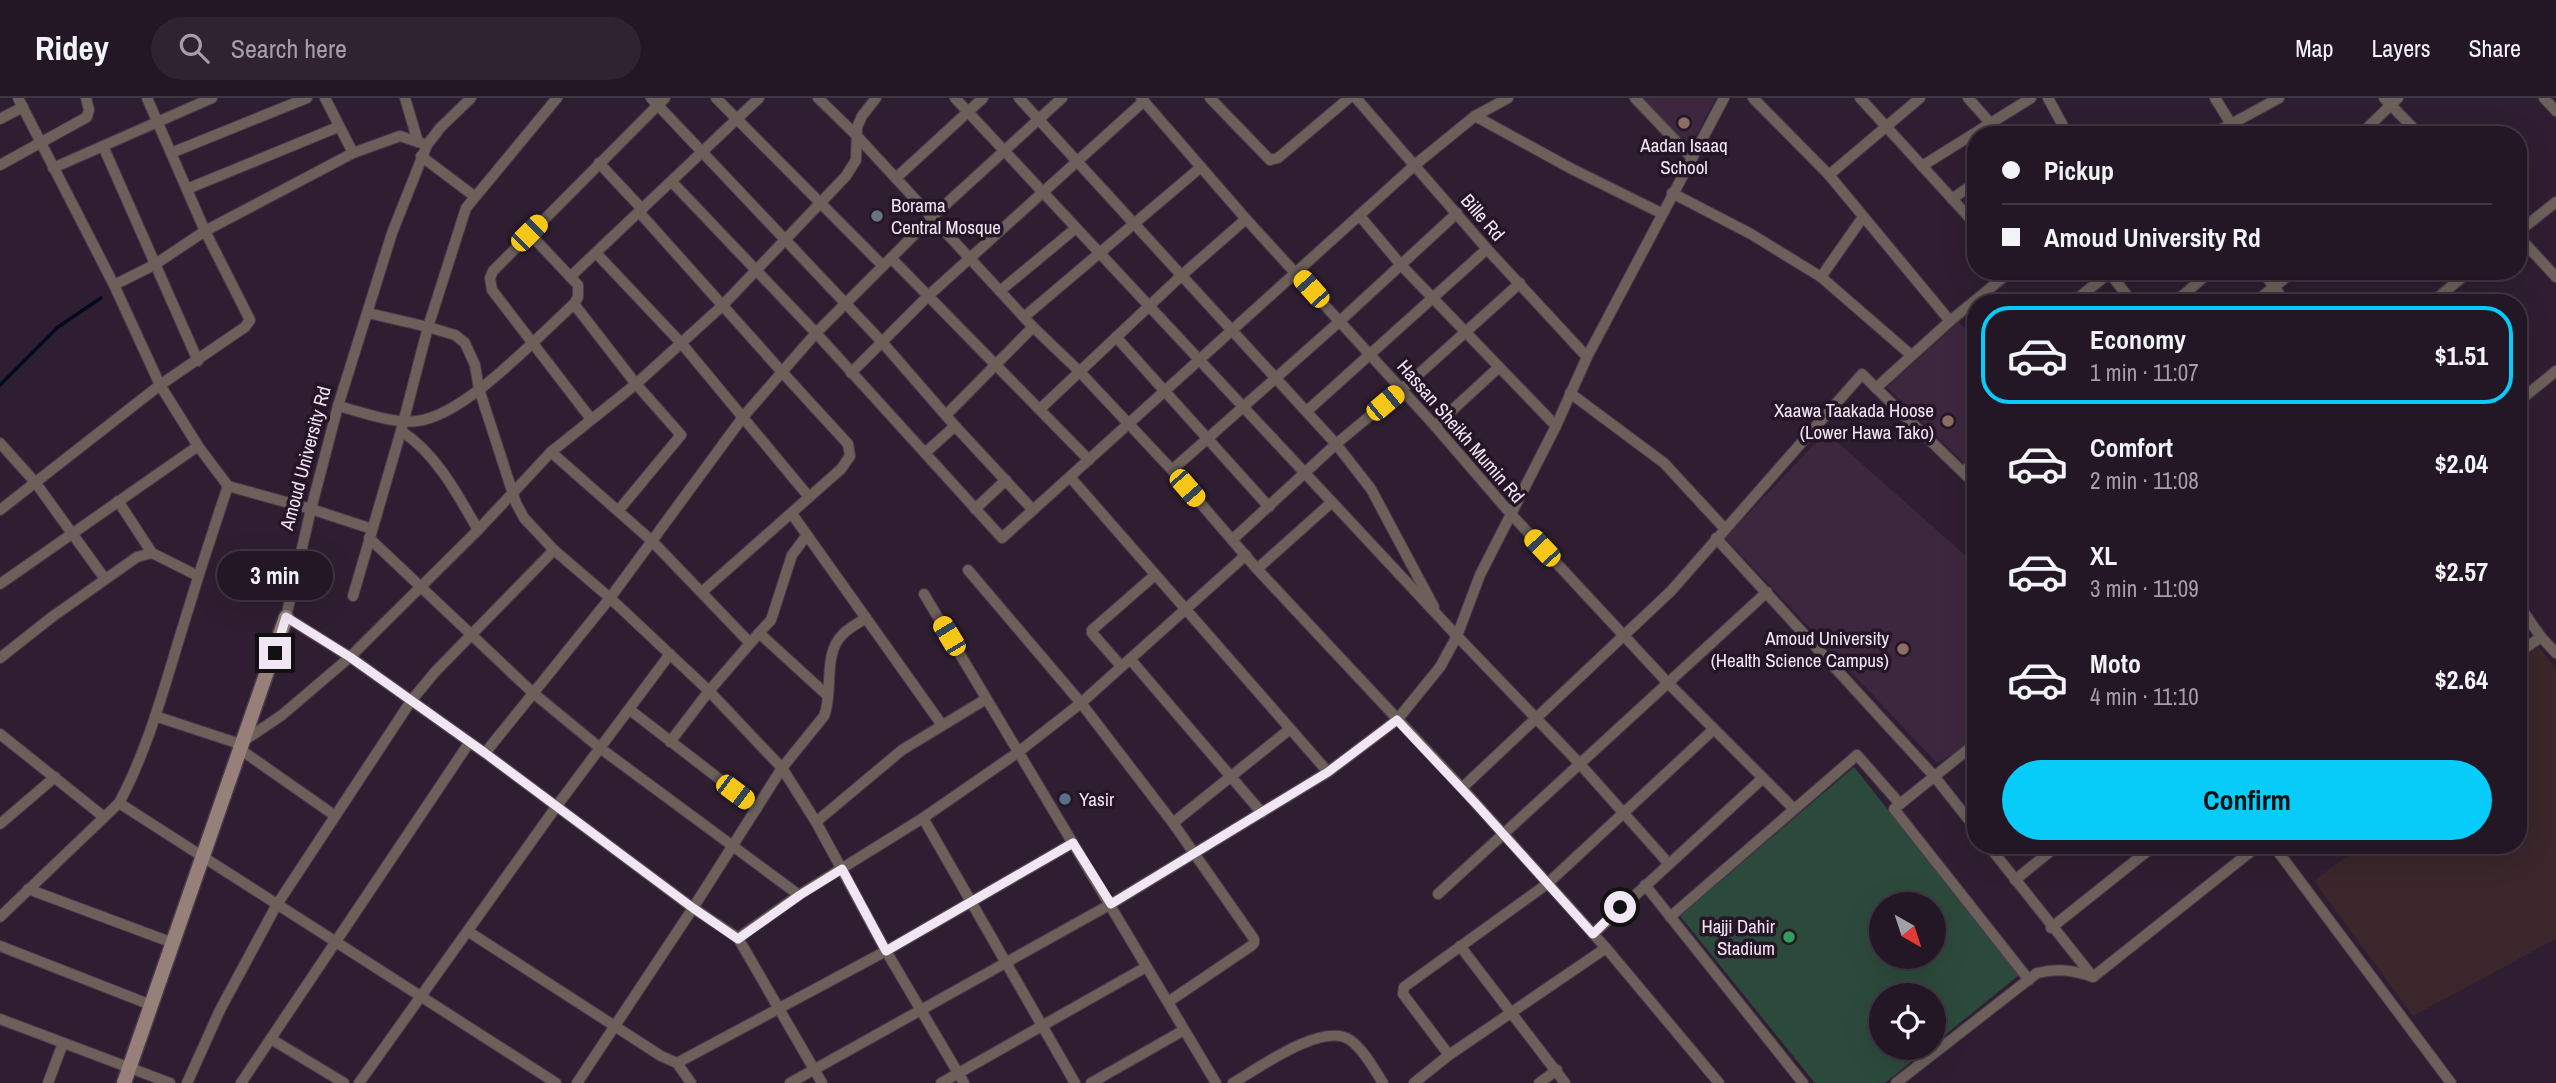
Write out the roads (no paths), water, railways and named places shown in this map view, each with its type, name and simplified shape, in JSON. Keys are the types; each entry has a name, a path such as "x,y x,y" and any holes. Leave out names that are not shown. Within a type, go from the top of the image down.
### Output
{"street":[{"path":"0,165 87,117 89,110 86,98"},
{"path":"0,510 160,385 246,327 250,320 205,232 147,98"},
{"path":"53,169 212,98"},
{"path":"171,153 307,98"},
{"path":"325,98 353,153"},
{"path":"405,98 423,144"},
{"name":"Amoud University Rd","path":"126,1076 286,617 338,406 391,233 421,156 423,144 471,98"},
{"path":"353,596 428,327 466,208 557,98"},
{"path":"716,98 883,266"},
{"path":"570,277 759,98"},
{"path":"818,98 1172,470 1257,569 1462,788 1606,948 1718,1083"},
{"path":"243,745 350,657 478,530 551,452 636,384 722,306 846,176 856,160 856,135 862,116 876,98"},
{"path":"955,98 1439,617 1579,763 1669,864"},
{"path":"896,178 983,98"},
{"path":"1019,98 1336,444 1371,489 1439,617"},
{"path":"485,753 610,598 743,417 816,333 933,216 1062,98"},
{"path":"1210,98 1270,160 1278,158 1349,98"},
{"name":"Bille Rd","path":"1356,98 1587,357"},
{"path":"671,183 757,269 1002,538 1416,164 1475,116 1508,98"},
{"path":"1635,98 1692,158"},
{"path":"790,1083 1111,904 1328,772 1397,720 1440,667 1457,636 1480,575 1556,426 1587,357 1671,193 1724,98"},
{"path":"1753,98 1829,175 1950,321"},
{"path":"1860,98 1967,215"},
{"path":"1829,175 1920,98"},
{"path":"1968,98 1994,126"},
{"path":"1985,126 2031,98"},
{"path":"2048,98 2063,126"},
{"path":"2215,98 2230,124"},
{"path":"2227,126 2279,98"},
{"path":"2544,98 2556,111"},
{"path":"591,419 508,312 491,284 493,271 658,100 701,152 882,342 1033,510"},
{"path":"851,373 928,296 1077,163 1142,100"},
{"name":"Hassan Sheikh Mumin Rd","path":"1142,100 1510,513 1667,682 1794,809"},
{"path":"2368,126 2391,100 2413,126"},
{"path":"0,119 20,102 114,285 160,385 198,446 228,486 311,509 370,533 532,692 600,748 800,895"},
{"path":"1475,116 1572,169 1661,213"},
{"path":"187,189 338,127"},
{"path":"114,285 154,265 205,232 353,153 400,136 423,144"},
{"path":"1922,166 1967,137"},
{"path":"103,146 198,361"},
{"path":"421,156 474,196"},
{"path":"599,163 722,306 850,448 850,456 841,468 702,592"},
{"path":"1024,317 1201,167"},
{"path":"1952,199 1967,188"},
{"path":"1671,193 1752,234 1821,277 1911,355"},
{"path":"2527,226 2556,202"},
{"path":"1172,470 1457,213"},
{"path":"1359,215 1401,265 1556,426"},
{"path":"1821,277 1863,218"},
{"path":"1040,409 1182,275 1246,219"},
{"path":"1000,291 1076,228"},
{"path":"402,426 429,419 461,402 503,370 574,304 578,285 529,233"},
{"path":"2527,244 2556,277"},
{"path":"1307,411 1487,248"},
{"path":"596,253 682,344 809,497"},
{"path":"891,258 1089,460"},
{"path":"1983,294 2000,280"},
{"path":"2083,294 2099,280"},
{"path":"2115,280 2126,294"},
{"path":"2184,294 2201,280"},
{"path":"2269,280 2279,294"},
{"path":"2265,294 2283,280"},
{"path":"2442,294 2459,280"},
{"path":"1232,540 1336,444 1401,390 1520,283"},
{"path":"574,304 636,384 681,435 618,511"},
{"path":"1876,388 1967,307"},
{"path":"368,313 455,335 465,344 475,365 479,389 524,517 554,550 610,598 709,691 782,768 816,822 886,951 964,1083"},
{"path":"946,415 1034,327"},
{"path":"1116,337 1269,507"},
{"path":"1435,426 1499,367"},
{"path":"2527,395 2556,371"},
{"path":"1462,788 1671,591 1862,374 1967,475"},
{"path":"1570,393 1664,463 1725,529"},
{"path":"338,406 402,426 425,450 460,499 478,530"},
{"path":"925,453 955,426"},
{"path":"0,443 35,482 105,579"},
{"path":"0,584 198,446"},
{"path":"551,452 652,541 749,642"},
{"path":"1963,471 1967,468"},
{"path":"1070,477 1328,772"},
{"path":"975,509 1006,480"},
{"path":"0,917 119,803 155,716 228,486"},
{"path":"118,501 152,553 198,576"},
{"path":"1257,569 1332,502"},
{"path":"792,514 942,725"},
{"path":"670,742 749,642 771,620 792,555 807,535"},
{"path":"1716,538 1967,816"},
{"path":"187,1083 220,1010 276,906 411,701 554,550"},
{"path":"0,658 136,557 152,553"},
{"path":"738,939 800,895 923,818 1017,753 1081,703 1246,555"},
{"path":"968,570 1081,703 1173,823 1254,939 1254,943 1168,1002"},
{"path":"1155,575 1091,633 1126,662 1262,813"},
{"path":"1438,894 1766,592"},
{"path":"924,594 1216,1083"},
{"path":"286,617 350,657 485,753 738,939 822,1083"},
{"path":"2527,617 2556,653"},
{"path":"578,1083 782,768 824,716 828,706 830,666 838,640 866,618"},
{"path":"759,633 828,696"},
{"path":"2527,647 2541,637"},
{"path":"359,1083 556,807 670,654"},
{"path":"816,822 902,750 986,699"},
{"path":"630,710 757,808"},
{"path":"155,716 243,745 334,815"},
{"path":"1173,823 1290,729"},
{"path":"1449,1055 1402,992 1404,986 1547,884 1714,729"},
{"path":"2,738 55,776 104,817"},
{"path":"242,1083 469,743"},
{"path":"1967,750 1894,809 2029,980"},
{"path":"1670,917 1857,755 1900,804"},
{"path":"0,824 55,776"},
{"path":"1593,934 1763,778"},
{"path":"119,803 556,1083"},
{"path":"923,818 1075,1083"},
{"path":"677,1063 886,951 1073,843"},
{"path":"1995,854 2092,977"},
{"path":"2015,880 2047,854"},
{"path":"2051,928 2144,854"},
{"path":"2092,977 2248,854"},
{"path":"2280,854 2451,1083"},
{"path":"1645,885 1803,1083"},
{"path":"28,889 173,943"},
{"path":"469,932 661,1056 677,1063 691,1083"},
{"path":"0,946 151,1005"},
{"path":"1460,946 1565,1083"},
{"path":"1414,1083 1449,1055 1606,948"},
{"path":"941,1083 1146,967"},
{"path":"1896,1083 2037,974 2054,969 2068,969 2092,977"},
{"path":"0,1019 63,1043 126,1076 170,1083"},
{"path":"1091,1083 1184,1030"},
{"path":"1233,1083 1298,1045 1320,1037 1337,1035 1349,1039 1361,1050 1383,1083"},
{"path":"271,1039 344,1083"},
{"path":"48,1083 63,1043"},
{"path":"1539,1083 1557,1070"}],"waterway":[{"path":"0,385 58,327 101,298"}],"place":[{"name":"Aadan Isaaq School","path":"1684,123"},
{"name":"Borama Central Mosque","path":"877,216"},
{"name":"Xaawa Taakada Hoose (Lower Hawa Tako)","path":"1948,421"},
{"name":"Amoud University (Health Science Campus)","path":"1903,649"},
{"name":"Yasir","path":"1065,799"},
{"name":"Hajji Dahir Stadium","path":"1789,937"}]}
